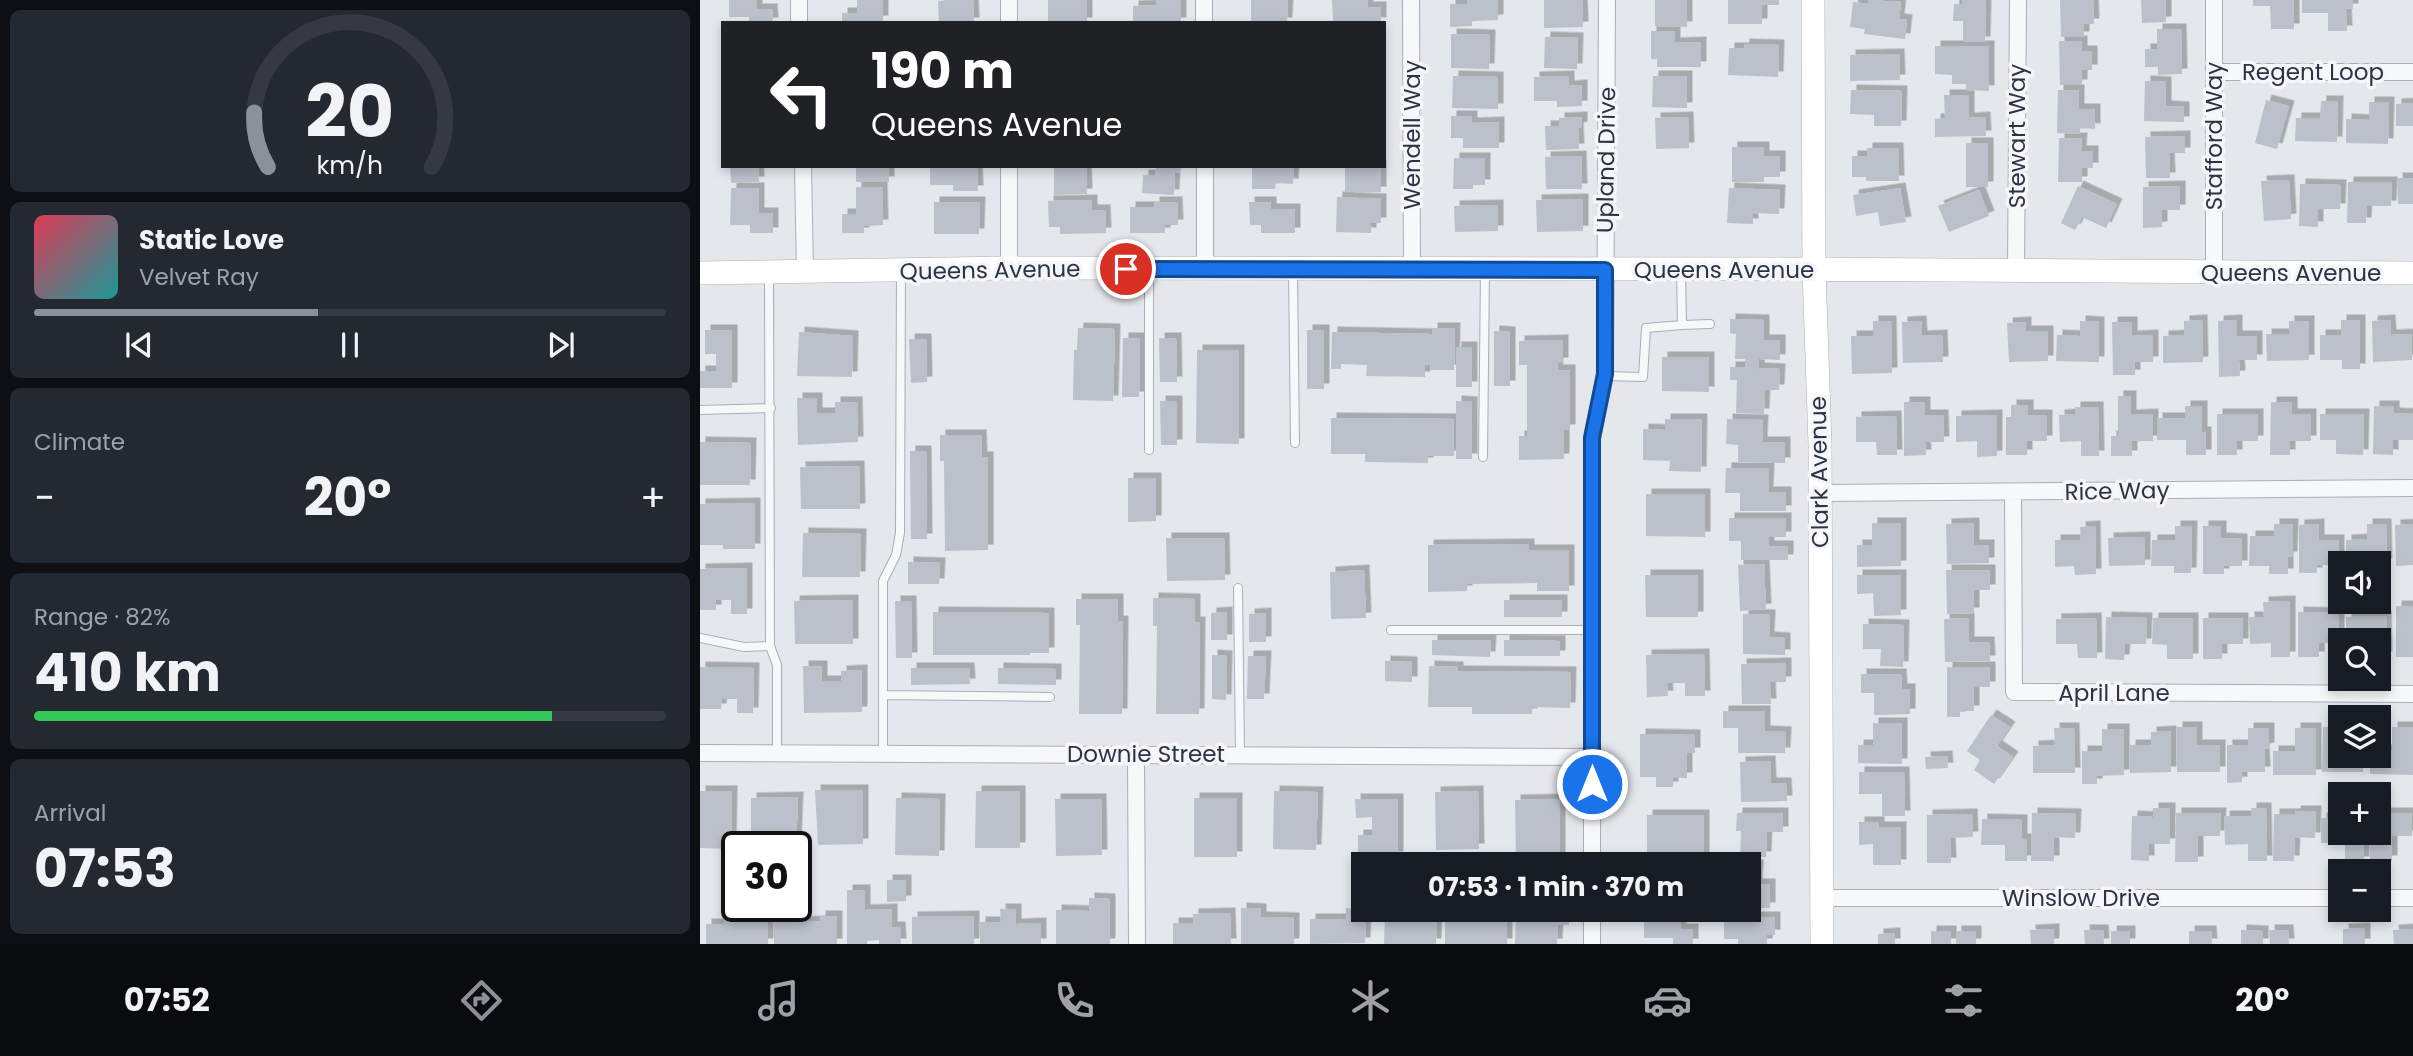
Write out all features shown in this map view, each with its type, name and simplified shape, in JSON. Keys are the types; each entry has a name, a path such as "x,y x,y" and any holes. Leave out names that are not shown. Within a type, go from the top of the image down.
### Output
{"main road":[{"name":"Clark Avenue","path":"1813,0 1814,270 1820,493 1822,944"},
{"name":"Queens Avenue","path":"700,273 1009,268 2413,273"}],"street":[{"path":"799,0 799,21"},
{"path":"1009,0 1009,21"},
{"path":"1204,0 1204,21"},
{"name":"Wendell Way","path":"1411,0 1412,270"},
{"name":"Upland Drive","path":"1592,852 1592,438 1604,376 1607,0"},
{"name":"Stewart Way","path":"2016,272 2018,0"},
{"name":"Stafford Way","path":"2214,0 2214,272"},
{"name":"Regent Loop","path":"2214,72 2413,72"},
{"path":"803,168 805,272"},
{"path":"1009,168 1009,268"},
{"path":"1205,168 1205,269"},
{"name":"Rice Way","path":"1820,493 2413,488"},
{"name":"April Lane","path":"2013,493 2014,692 2413,694"},
{"name":"Downie Street","path":"700,753 1592,757"},
{"path":"1136,754 1137,944"},
{"name":"Winslow Drive","path":"1822,898 2328,898"},
{"path":"2391,898 2413,898"},
{"path":"1592,922 1592,944"}],"lane":[{"path":"1149,269 1149,450"},
{"path":"883,753 883,581 896,555 900,533 901,270"},
{"path":"1293,270 1295,443"},
{"path":"1483,457 1485,270"},
{"path":"1681,270 1682,325"},
{"path":"769,272 770,646 777,664 777,753"},
{"path":"1604,376 1643,377 1646,328 1710,324"},
{"path":"700,411 771,408"},
{"path":"1238,588 1240,754"},
{"path":"1391,630 1592,630"},
{"path":"700,638 744,647 770,646"},
{"path":"883,695 1050,697"}],"building":[{"path":"729,0 757,0 757,9 772,9 773,21 749,21 749,17 729,17"},
{"path":"857,0 883,0 883,21 842,21 842,13 857,13"},
{"path":"973,0 974,21 939,21 938,1"},
{"path":"1048,0 1087,0 1087,21 1048,21"},
{"path":"1181,0 1181,21 1133,21 1133,6 1156,5 1156,1"},
{"path":"1251,0 1288,0 1287,21 1251,21"},
{"path":"1332,0 1368,0 1368,7 1381,7 1381,21 1333,21"},
{"path":"1467,0 1498,0 1498,20 1472,21 1472,26 1450,27 1450,4 1467,4"},
{"path":"1544,0 1582,0 1583,27 1544,28"},
{"path":"1655,0 1687,0 1687,27 1655,26"},
{"path":"1728,0 1779,0 1779,5 1762,5 1762,24 1728,24"},
{"path":"1868,0 1901,2 1899,19 1907,20 1905,39 1864,34 1865,29 1850,27 1853,2 1868,4"},
{"path":"1962,0 1986,0 1985,42 1963,42 1963,21 1953,21 1954,4 1962,4"},
{"path":"2060,0 2093,0 2094,24 2084,24 2084,37 2061,37"},
{"path":"2141,0 2166,0 2166,22 2142,23"},
{"path":"2253,0 2294,0 2294,29 2271,29 2270,6 2253,6"},
{"path":"2302,0 2353,0 2353,9 2346,9 2347,31 2328,31 2328,13 2302,13"},
{"path":"2157,29 2181,29 2182,74 2158,75 2158,67 2145,67 2145,49 2157,49"},
{"path":"1651,31 1675,31 1675,43 1701,42 1701,67 1657,67 1657,59 1651,59"},
{"path":"1451,34 1490,35 1489,69 1451,68"},
{"path":"1545,37 1578,38 1577,69 1544,68"},
{"path":"2059,41 2082,41 2082,51 2092,51 2092,70 2082,70 2082,85 2060,85"},
{"path":"1744,44 1779,45 1778,77 1728,75 1729,48 1744,48"},
{"path":"1935,46 1989,46 1989,91 1966,90 1966,84 1952,84 1952,75 1935,74"},
{"path":"1899,54 1900,80 1850,81 1850,55"},
{"path":"1453,76 1498,77 1498,109 1452,108"},
{"path":"1569,76 1569,86 1582,85 1582,106 1557,107 1557,101 1534,101 1534,77"},
{"path":"1653,76 1687,76 1687,108 1652,107"},
{"path":"2145,81 2166,82 2166,106 2184,107 2184,122 2144,121"},
{"path":"1851,90 1902,91 1901,126 1874,126 1874,115 1850,114"},
{"path":"2058,90 2079,90 2079,109 2095,109 2095,129 2080,128 2080,134 2057,133"},
{"path":"1944,95 1969,95 1969,118 1985,117 1986,136 1935,137 1935,119 1945,118"},
{"path":"2266,100 2289,106 2277,149 2255,143"},
{"path":"2321,101 2338,101 2337,142 2295,141 2296,118 2320,118"},
{"path":"2369,102 2389,102 2388,144 2346,143 2346,119 2369,120"},
{"path":"2413,103 2413,126 2396,126 2396,104"},
{"path":"1451,116 1472,116 1472,123 1499,122 1499,148 1463,148 1463,138 1451,138"},
{"path":"1582,117 1582,127 1578,128 1579,149 1546,150 1545,126 1559,126 1559,118"},
{"path":"1688,117 1689,148 1656,149 1655,118"},
{"path":"2185,136 2185,153 2169,153 2170,178 2146,178 2145,137"},
{"path":"2059,138 2082,138 2081,151 2093,151 2093,168 2082,168 2082,182 2058,182"},
{"path":"1966,143 1988,143 1988,187 1966,187"},
{"path":"1732,147 1764,147 1764,156 1780,156 1780,177 1764,177 1764,182 1732,182"},
{"path":"1867,148 1898,148 1899,181 1866,181 1866,177 1852,177 1852,156 1867,156"},
{"path":"1581,156 1582,189 1546,189 1545,157"},
{"path":"1454,158 1485,158 1485,185 1473,185 1473,189 1453,189"},
{"path":"730,168 758,168 759,182 731,183"},
{"path":"856,168 889,168 889,182 856,182"},
{"path":"930,168 977,168 978,191 953,191 953,185 930,185"},
{"path":"1054,168 1086,168 1087,194 1054,195"},
{"path":"1156,168 1181,168 1180,173 1175,173 1174,195 1142,193 1143,175 1155,175"},
{"path":"1252,168 1294,168 1293,184 1276,183 1275,189 1252,189"},
{"path":"1345,168 1381,168 1381,192 1345,192"},
{"path":"2397,178 2413,178 2413,204 2398,204"},
{"path":"2289,180 2291,219 2264,221 2261,181"},
{"path":"2348,182 2392,182 2391,206 2367,206 2366,223 2347,223"},
{"path":"2300,184 2341,185 2340,209 2318,209 2318,227 2299,226"},
{"path":"2078,186 2117,204 2106,228 2082,217 2075,230 2061,223"},
{"path":"2180,186 2180,210 2162,210 2162,227 2143,228 2143,187"},
{"path":"856,187 882,187 883,225 864,226 864,233 842,233 842,214 856,214"},
{"path":"731,188 759,188 759,213 773,213 773,233 750,233 750,225 730,225"},
{"path":"1729,188 1780,190 1779,214 1753,213 1753,224 1727,223"},
{"path":"1900,188 1906,222 1880,226 1878,212 1856,216 1853,195"},
{"path":"1979,190 1989,216 1949,232 1938,206"},
{"path":"1337,197 1381,199 1381,223 1371,223 1371,233 1336,232"},
{"path":"1583,199 1583,231 1537,232 1536,200"},
{"path":"1092,200 1092,210 1105,210 1106,233 1060,234 1060,227 1049,227 1048,201"},
{"path":"934,202 980,202 979,234 934,234"},
{"path":"1154,202 1177,202 1178,225 1165,225 1165,233 1130,233 1130,207 1154,207"},
{"path":"1249,202 1271,202 1271,209 1295,209 1295,233 1261,233 1261,225 1250,225"},
{"path":"1498,205 1498,231 1455,232 1454,206"},
{"path":"1730,319 1764,320 1764,340 1780,340 1780,360 1759,359 1759,368 1780,369 1779,390 1765,390 1764,414 1736,413 1737,380 1730,380 1730,367 1745,367 1745,359 1735,359 1736,334 1730,333"},
{"path":"2202,320 2203,362 2163,363 2163,336 2184,335 2184,321"},
{"path":"2237,320 2237,336 2257,336 2257,360 2239,360 2240,376 2219,377 2218,321"},
{"path":"2341,320 2360,320 2360,369 2342,369 2342,360 2320,360 2320,335 2341,335"},
{"path":"2390,320 2391,335 2412,334 2412,360 2373,362 2372,321"},
{"path":"1873,321 1891,321 1892,373 1852,374 1851,336 1873,336"},
{"path":"1921,321 1922,336 1942,335 1943,362 1903,363 1902,322"},
{"path":"2080,321 2099,322 2099,362 2056,361 2057,335 2080,336"},
{"path":"2289,321 2309,321 2309,360 2267,361 2266,334 2289,334"},
{"path":"2026,322 2026,331 2048,331 2048,361 2009,362 2007,323"},
{"path":"2112,322 2132,322 2132,336 2153,335 2153,362 2135,362 2135,375 2113,375"},
{"path":"1078,328 1115,329 1113,401 1073,400 1074,350 1077,350"},
{"path":"1432,328 1455,328 1454,370 1431,370 1431,365 1425,365 1425,377 1366,376 1367,365 1341,364 1341,369 1331,369 1332,332 1432,334"},
{"path":"705,330 732,330 732,388 700,388 700,371 716,371 716,354 705,354"},
{"path":"1307,330 1324,330 1324,389 1307,389"},
{"path":"1494,331 1510,332 1510,386 1494,386"},
{"path":"799,332 853,336 852,377 797,376"},
{"path":"1123,338 1140,338 1139,397 1122,397"},
{"path":"1159,338 1176,338 1177,382 1160,382"},
{"path":"909,339 926,339 927,382 911,383"},
{"path":"1563,340 1563,363 1558,363 1558,370 1570,370 1570,430 1564,430 1564,459 1519,460 1519,436 1527,436 1527,365 1519,365 1519,341"},
{"path":"1456,347 1472,347 1472,387 1456,387"},
{"path":"1197,350 1239,350 1239,444 1196,443"},
{"path":"1662,357 1709,357 1709,392 1662,391"},
{"path":"2118,396 2131,396 2131,415 2153,414 2153,441 2132,441 2132,456 2111,456 2111,436 2118,436"},
{"path":"797,398 817,398 817,413 835,413 835,402 857,402 858,442 798,445"},
{"path":"1160,401 1177,401 1177,445 1161,445"},
{"path":"1456,401 1472,402 1472,459 1456,459"},
{"path":"1904,402 1925,402 1925,415 1943,415 1944,442 1925,442 1926,455 1904,456"},
{"path":"2271,402 2292,402 2292,414 2311,414 2311,441 2290,441 2290,455 2270,455"},
{"path":"2011,405 2028,405 2028,415 2047,415 2047,441 2027,441 2027,455 2006,455 2006,417 2011,417"},
{"path":"2185,406 2202,406 2202,432 2206,432 2206,455 2186,455 2186,440 2157,440 2157,418 2185,418"},
{"path":"2374,406 2394,406 2394,413 2413,414 2413,440 2393,440 2393,455 2373,454"},
{"path":"2075,407 2098,407 2099,456 2081,456 2081,441 2060,442 2059,415 2075,414"},
{"path":"2217,414 2258,414 2258,441 2237,441 2237,455 2217,455"},
{"path":"2320,414 2364,414 2363,455 2336,454 2336,440 2320,440"},
{"path":"1997,415 1997,456 1977,457 1977,441 1956,442 1956,416"},
{"path":"1896,416 1897,455 1877,455 1876,442 1856,442 1856,417"},
{"path":"1331,418 1454,419 1454,456 1428,456 1428,463 1365,462 1365,454 1331,454"},
{"path":"1665,419 1702,419 1701,472 1669,471 1670,461 1643,460 1643,429 1665,430"},
{"path":"1727,419 1763,420 1762,442 1785,442 1785,463 1738,462 1738,445 1726,444"},
{"path":"940,435 981,435 982,457 988,457 988,550 945,551 944,461 940,461"},
{"path":"700,442 751,443 750,485 700,485"},
{"path":"910,451 926,451 927,539 911,539"},
{"path":"859,466 860,509 801,509 800,467"},
{"path":"1726,468 1769,468 1768,492 1786,492 1786,511 1740,511 1740,493 1725,493"},
{"path":"1128,478 1156,478 1156,521 1128,522"},
{"path":"1646,494 1705,494 1705,537 1646,536"},
{"path":"755,503 755,549 723,549 723,545 700,545 700,504"},
{"path":"1729,518 1786,518 1786,537 1769,537 1769,546 1788,546 1788,560 1741,560 1741,541 1729,541"},
{"path":"1872,523 1901,523 1901,566 1857,567 1857,545 1872,545"},
{"path":"1974,523 1974,545 1989,545 1989,563 1947,564 1946,524"},
{"path":"2274,524 2293,524 2292,557 2288,557 2288,574 2269,574 2269,566 2249,566 2250,536 2274,536"},
{"path":"2319,524 2319,540 2339,540 2339,551 2328,551 2328,565 2317,565 2317,573 2299,573 2299,525"},
{"path":"2367,524 2386,524 2387,551 2346,551 2346,540 2367,539"},
{"path":"2413,524 2413,565 2396,566 2395,525"},
{"path":"2095,526 2096,574 2075,575 2074,566 2055,567 2055,540 2081,540 2080,527"},
{"path":"2175,526 2192,526 2191,573 2174,573 2174,566 2151,566 2152,540 2175,540"},
{"path":"2203,526 2221,526 2221,538 2242,539 2242,566 2224,566 2224,574 2203,574"},
{"path":"803,533 861,534 860,577 802,577"},
{"path":"2145,537 2145,565 2109,566 2108,538"},
{"path":"1166,538 1224,538 1225,580 1167,581"},
{"path":"1529,544 1529,550 1569,550 1569,591 1537,591 1537,583 1467,584 1467,591 1428,592 1428,545"},
{"path":"908,562 940,563 939,584 908,584"},
{"path":"1764,564 1766,609 1740,611 1738,565"},
{"path":"747,568 747,614 731,614 731,600 716,600 716,610 700,610 700,569"},
{"path":"1364,570 1366,618 1331,619 1330,572"},
{"path":"1946,570 1990,570 1990,590 1974,590 1974,613 1947,614"},
{"path":"1645,575 1698,575 1698,617 1646,617"},
{"path":"1857,575 1901,575 1901,615 1874,616 1873,593 1857,594"},
{"path":"1153,598 1195,599 1195,622 1200,622 1199,714 1156,714 1157,626 1153,626"},
{"path":"1076,599 1118,599 1118,621 1123,621 1122,714 1079,714 1080,625 1076,625"},
{"path":"853,600 853,644 795,644 794,601"},
{"path":"1504,600 1562,600 1562,617 1504,617"},
{"path":"895,601 911,601 912,658 896,658"},
{"path":"2290,601 2290,657 2271,657 2271,643 2250,644 2249,617 2264,617 2263,602"},
{"path":"2396,606 2413,606 2413,657 2396,657"},
{"path":"933,612 1049,613 1049,653 933,655"},
{"path":"1227,612 1227,640 1211,640 1211,613"},
{"path":"2298,612 2339,614 2339,628 2328,628 2328,643 2319,643 2319,657 2298,657"},
{"path":"1266,613 1266,642 1249,642 1249,614"},
{"path":"1743,614 1770,615 1769,637 1785,638 1785,655 1743,654"},
{"path":"2386,616 2386,628 2346,628 2346,617"},
{"path":"2106,617 2147,618 2146,644 2125,644 2124,660 2105,659"},
{"path":"1969,618 1969,642 1989,642 1990,661 1945,662 1944,619"},
{"path":"2096,618 2097,658 2078,658 2077,644 2056,644 2056,619"},
{"path":"2153,618 2193,618 2193,659 2167,659 2167,645 2152,644"},
{"path":"2203,618 2243,618 2243,644 2222,644 2222,659 2203,659"},
{"path":"1863,624 1904,625 1903,667 1880,666 1881,649 1863,649"},
{"path":"1432,640 1491,640 1490,657 1432,655"},
{"path":"1504,640 1560,641 1560,656 1504,656"},
{"path":"1704,654 1705,696 1685,696 1685,683 1667,683 1668,696 1647,697 1646,655"},
{"path":"1212,655 1227,656 1226,700 1212,699"},
{"path":"1248,656 1266,656 1264,699 1247,699"},
{"path":"1385,661 1412,662 1412,682 1385,681"},
{"path":"1786,663 1786,682 1770,682 1771,704 1742,704 1741,664"},
{"path":"803,666 822,666 822,681 841,681 841,671 862,670 862,712 804,713"},
{"path":"1429,666 1458,667 1458,671 1571,672 1570,708 1532,707 1532,714 1472,714 1472,707 1428,707"},
{"path":"700,667 754,668 753,713 737,713 737,699 722,699 721,709 700,709"},
{"path":"1947,667 1990,667 1990,687 1974,687 1974,711 1960,711 1960,717 1947,717"},
{"path":"911,668 969,668 970,684 911,685"},
{"path":"998,668 1056,669 1056,685 998,684"},
{"path":"1861,674 1901,674 1902,689 1910,689 1910,714 1874,715 1874,693 1861,693"},
{"path":"1723,711 1765,711 1765,731 1786,732 1785,753 1738,753 1738,728 1723,728"},
{"path":"1991,715 2010,727 1997,746 2013,757 1994,784 1974,770 1980,760 1967,751"},
{"path":"1873,723 1902,723 1902,764 1858,763 1858,745 1873,745"},
{"path":"2177,727 2197,727 2197,745 2220,745 2220,772 2177,772"},
{"path":"2323,727 2328,727 2328,768 2363,768 2363,772 2322,772"},
{"path":"2392,727 2413,727 2413,775 2370,774 2370,768 2391,768"},
{"path":"2054,728 2074,728 2075,773 2033,773 2033,746 2055,745"},
{"path":"2248,728 2269,728 2269,748 2264,749 2265,772 2242,772 2242,782 2227,783 2227,745 2248,745"},
{"path":"2295,728 2316,728 2316,775 2273,775 2273,751 2295,751"},
{"path":"2102,729 2124,729 2124,775 2097,776 2097,784 2082,784 2082,751 2102,751"},
{"path":"2171,731 2171,772 2130,773 2130,745 2151,745 2151,732"},
{"path":"1640,734 1695,735 1695,753 1687,753 1687,778 1673,778 1673,787 1656,787 1656,777 1640,777"},
{"path":"1947,756 1948,768 1926,769 1925,757"},
{"path":"1770,761 1771,783 1786,783 1787,801 1741,802 1740,762"},
{"path":"1859,772 1904,772 1905,816 1882,816 1882,794 1859,794"},
{"path":"815,790 863,790 863,844 818,845"},
{"path":"700,791 732,791 731,831 721,831 721,849 700,848"},
{"path":"976,791 1020,791 1020,848 975,848"},
{"path":"1274,791 1318,792 1316,850 1273,849"},
{"path":"1478,791 1479,849 1436,850 1435,792"},
{"path":"798,797 797,831 751,831 751,798"},
{"path":"896,798 940,799 939,856 895,855"},
{"path":"1194,798 1237,798 1237,857 1194,857"},
{"path":"1055,799 1101,799 1102,855 1056,856"},
{"path":"1355,799 1398,799 1398,852 1358,852 1358,835 1372,835 1372,817 1356,818"},
{"path":"1560,799 1560,852 1516,852 1515,800"},
{"path":"2153,808 2170,808 2170,844 2149,844 2149,861 2131,860 2132,816 2153,817"},
{"path":"2251,808 2266,808 2267,861 2248,861 2248,844 2225,845 2224,816 2251,816"},
{"path":"2295,811 2316,811 2315,838 2295,837 2294,861 2273,861 2274,814 2295,814"},
{"path":"1737,813 1783,813 1783,832 1767,832 1766,857 1761,857 1761,852 1740,852 1741,831 1736,831"},
{"path":"2032,813 2076,814 2075,838 2054,837 2054,861 2031,861"},
{"path":"2176,813 2221,813 2220,836 2198,836 2198,862 2175,862"},
{"path":"2391,813 2412,813 2412,836 2392,836 2392,861 2370,859 2369,845 2391,845"},
{"path":"1972,814 1973,837 1950,838 1951,863 1927,863 1927,815"},
{"path":"1647,815 1704,815 1704,852 1647,852"},
{"path":"2321,818 2328,818 2328,843 2321,843"},
{"path":"1982,819 2022,820 2022,839 2027,839 2027,861 2005,861 2005,845 1981,845"},
{"path":"1859,822 1879,822 1879,827 1901,827 1901,865 1873,865 1873,844 1859,845"},
{"path":"2345,845 2364,845 2364,859 2345,859"},
{"path":"887,880 906,880 906,901 887,902"},
{"path":"1761,884 1770,884 1770,908 1761,908"},
{"path":"847,890 865,890 865,910 892,909 892,927 900,927 901,944 879,944 879,940 867,941 867,944 847,944"},
{"path":"1089,898 1110,899 1110,944 1056,944 1056,910 1089,911"},
{"path":"1241,908 1261,909 1261,917 1294,918 1294,944 1241,944"},
{"path":"1346,908 1351,908 1351,922 1366,922 1365,943 1310,944 1310,919 1346,919"},
{"path":"1000,909 1016,909 1016,924 1041,923 1041,944 980,944 980,922 1001,922"},
{"path":"1230,913 1231,944 1173,944 1173,923 1193,923 1193,914"},
{"path":"820,916 837,916 837,944 774,944 774,922 812,922 820,921"},
{"path":"974,916 974,944 912,944 912,917"},
{"path":"1761,917 1775,917 1775,935 1767,935 1767,944 1738,944 1738,939 1724,939 1724,922 1761,922"},
{"path":"768,922 768,944 706,944 706,924"},
{"path":"1385,922 1437,922 1436,944 1384,944"},
{"path":"1445,922 1507,922 1507,944 1445,944"},
{"path":"1516,922 1569,922 1569,925 1558,925 1557,944 1515,944"},
{"path":"1644,922 1681,922 1681,929 1693,929 1693,944 1673,944 1673,938 1644,938"},
{"path":"2365,928 2365,944 2343,944 2343,929"},
{"path":"2054,929 2054,944 2031,944 2030,930"},
{"path":"2413,929 2413,944 2394,944 2393,930"},
{"path":"2084,930 2103,930 2104,944 2085,944"},
{"path":"2241,930 2263,931 2263,944 2241,944"},
{"path":"2269,930 2288,930 2289,944 2270,944"},
{"path":"1931,931 1951,931 1951,944 1931,944"},
{"path":"1956,931 1976,931 1976,944 1956,944"},
{"path":"2111,931 2130,931 2130,944 2111,944"},
{"path":"2189,931 2211,931 2212,944 2189,944"},
{"path":"1895,933 1895,944 1878,944 1878,934"}],"route":[{"path":"1126,269 1605,270 1605,374 1592,438 1592,784"}]}
